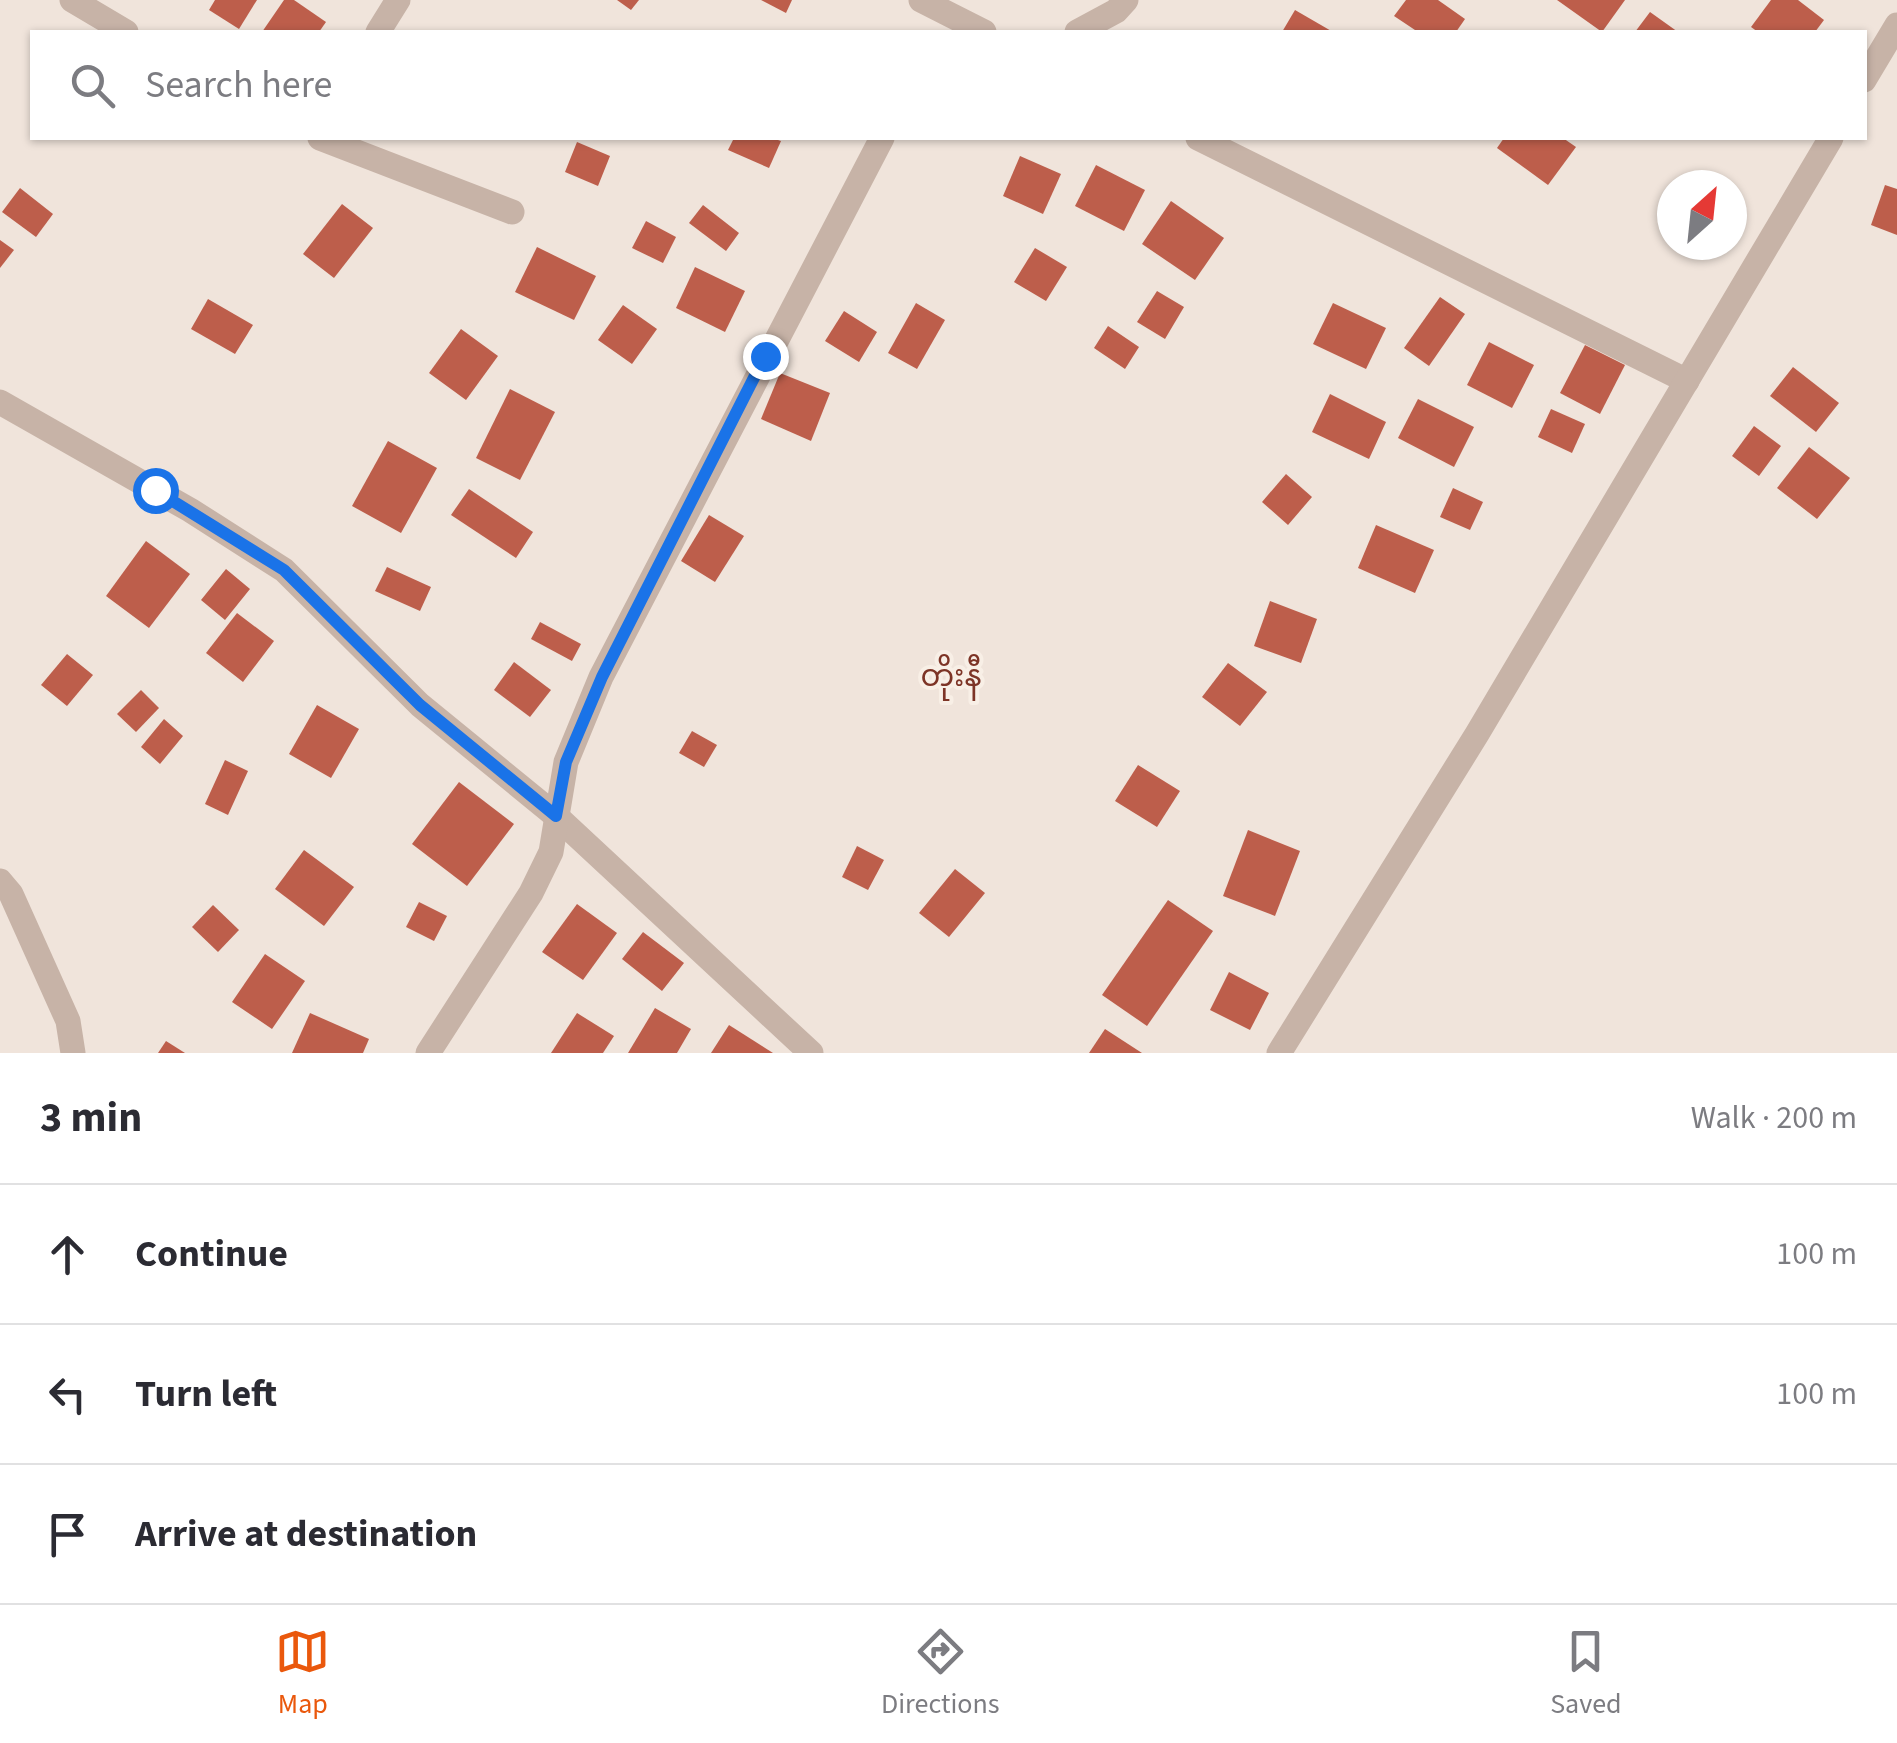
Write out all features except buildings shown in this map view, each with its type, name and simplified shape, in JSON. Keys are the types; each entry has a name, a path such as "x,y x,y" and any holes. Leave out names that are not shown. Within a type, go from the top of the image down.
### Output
{"street":[{"path":"72,0 123,30"},
{"path":"379,30 398,0"},
{"path":"921,0 966,29"},
{"path":"1082,30 1116,11 1126,0"},
{"path":"1867,75 1897,25"},
{"path":"325,140 512,212"},
{"path":"428,1053 531,893 551,852 566,762 602,677 881,140"},
{"path":"1202,140 1687,381"},
{"path":"1279,1053 1830,140"},
{"path":"0,402 190,510 284,570 420,705 556,816 811,1053"},
{"path":"0,881 11,894 68,1020 73,1053"}],"district":[{"name":"တိုးနီ","path":"951,676"}],"route":[{"path":"155,490 284,570 420,705 556,816 566,762 602,677 765,356"}]}
